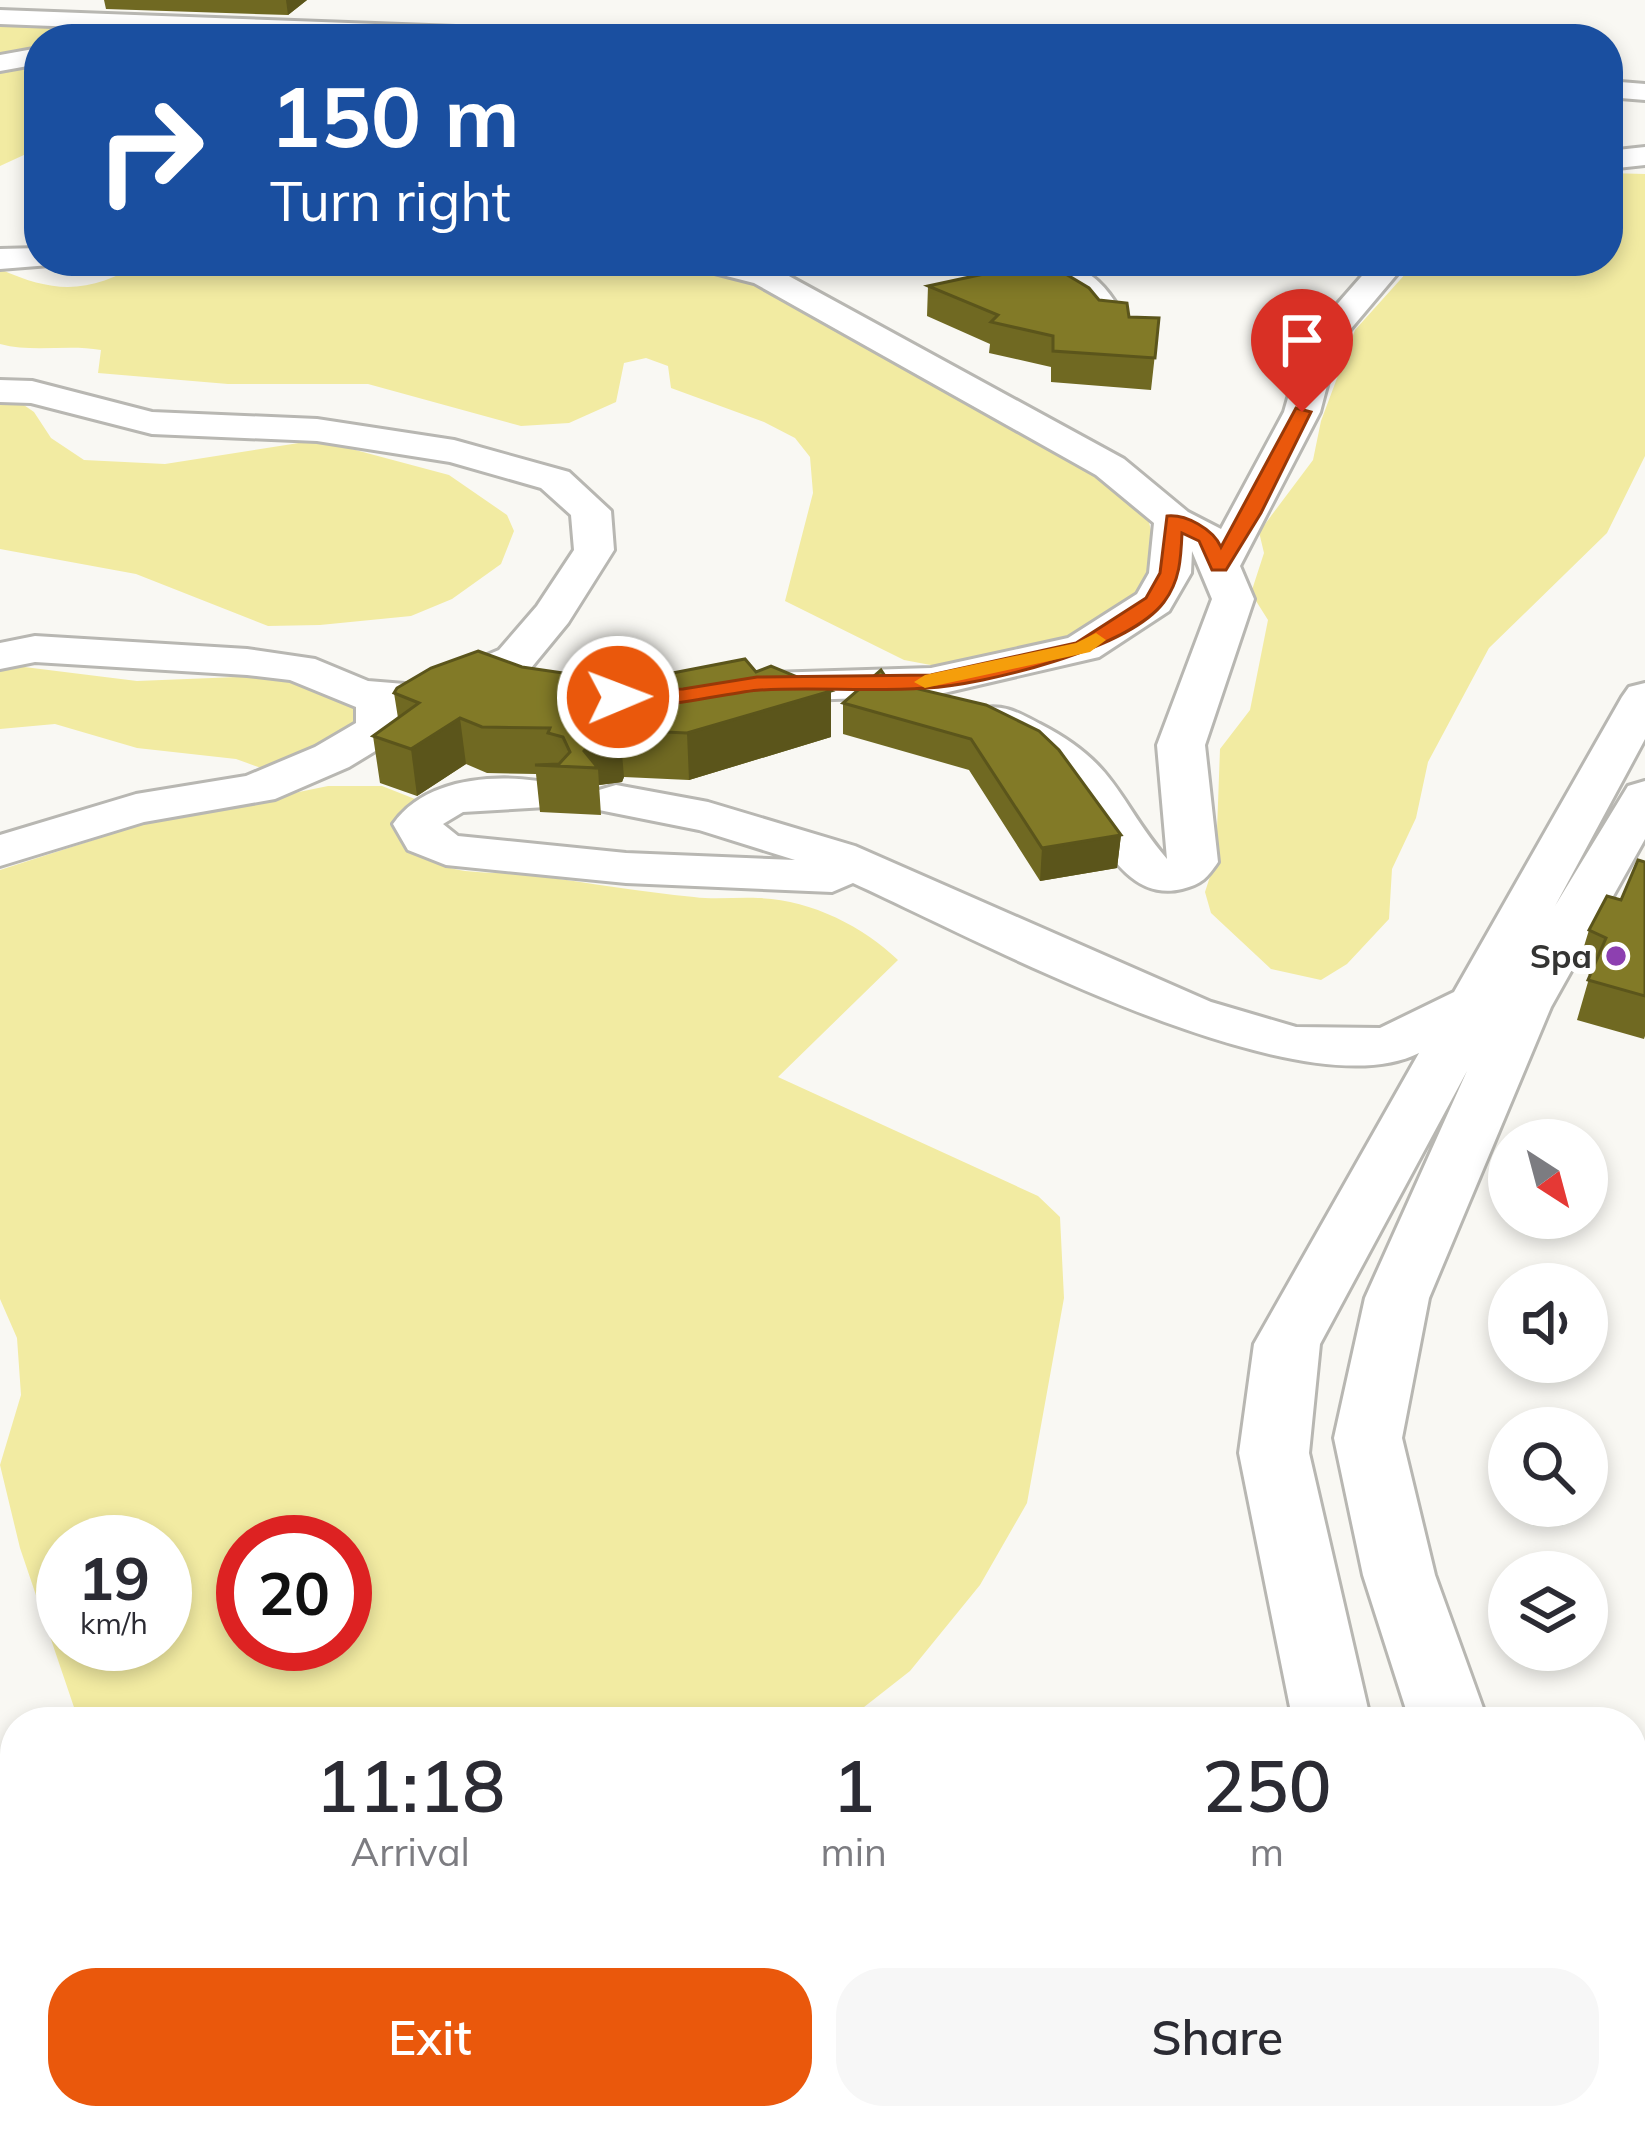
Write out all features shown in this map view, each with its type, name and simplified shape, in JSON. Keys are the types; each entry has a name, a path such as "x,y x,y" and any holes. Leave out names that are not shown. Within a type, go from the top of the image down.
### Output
{"street":[{"path":"194,24 224,0"},
{"path":"312,24 336,4"},
{"path":"0,17 149,24"},
{"path":"767,276 1110,467 1174,520 1207,538 1233,599 1181,745 1193,862 1184,873 1164,878 1147,869 1093,784 1064,754 1006,722 965,709 905,700"},
{"path":"1066,276 1107,293"},
{"path":"1219,566 1252,513 1302,412 1321,342 1379,276"},
{"path":"0,391 32,392 152,423 316,430 454,451 555,480 591,512 594,550 553,614 515,659 420,699 360,694 299,668 248,662 159,661 35,649 0,656"},
{"path":"701,693 757,684 931,682 1083,648 1154,602 1170,573 1174,520"},
{"path":"495,669 545,688"},
{"path":"0,851 136,809 258,789 332,758 379,729 379,695"},
{"path":"1329,1707 1274,1453 1287,1344 1645,697"},
{"path":"546,796 445,800 426,809 418,824 426,839 446,850 626,868 890,881"},
{"path":"1444,1707 1400,1575 1368,1438 1397,1298 1523,1007 1645,796"},
{"path":"616,800 708,817 838,857 1191,1014 1294,1045 1389,1046 1474,1004"}],"shaded area":[{"path":"0,20 78,24 24,24 24,155 0,166"},
{"path":"1623,173 1645,174 1645,456 1607,533 1489,648 1428,762 1416,818 1392,869 1389,919 1347,964 1321,980 1271,969 1211,913 1205,892 1216,858 1220,749 1250,710 1268,620 1251,593 1264,553 1259,532 1313,460 1321,421 1355,330 1404,276 1623,276"},
{"path":"0,269 57,286 108,279 747,276 1078,454 1147,514 1158,559 1151,581 1119,610 1087,629 1010,658 952,669 904,660 785,601 813,493 810,457 795,438 764,422 671,388 668,366 646,358 624,363 616,402 569,423 521,426 368,384 228,384 98,373 101,350 0,344"},
{"path":"0,399 15,399 34,412 51,438 84,460 165,464 318,440 449,475 507,515 514,531 501,564 452,599 411,616 268,626 136,574 0,549"},
{"path":"0,664 137,681 262,676 312,682 347,699 362,716 352,731 313,756 264,769 236,759 137,748 55,724 0,729"},
{"path":"328,786 382,786 420,801 408,846 441,865 674,895 796,903 869,936 898,960 778,1077 1038,1196 1060,1217 1064,1298 1027,1503 980,1585 910,1671 864,1707 74,1707 62,1671 192,1671 192,1515 36,1515 36,1595 0,1465 21,1395 17,1338 0,1299 0,870 140,825"}],"building":[{"path":"974,276 1069,276 1099,300 1127,303 1129,317 1159,318 1155,358 1053,351 1053,336 991,322 998,315 928,286"},
{"path":"478,651 522,667 652,677 745,659 756,672 771,666 831,691 687,733 620,730 619,735 594,739 584,751 598,768 535,765 559,764 570,752 563,737 548,733 550,728 482,727 460,718 411,749 373,736 419,703 394,693 397,688 431,668"},
{"path":"881,670 889,682 986,705 1039,731 1059,750 1121,835 1042,848 971,739 843,703"},
{"path":"1638,860 1645,862 1645,996 1588,980 1606,938 1589,930 1607,896 1621,900"}],"slow traffic":[{"path":"925,682 1083,648 1096,640"}],"place":[{"name":"Spa","path":"1616,956"}],"route":[{"path":"618,697 683,696 757,684 931,682 1083,648 1154,602 1170,573 1174,520 1207,538 1219,566 1252,513 1302,412"}]}
